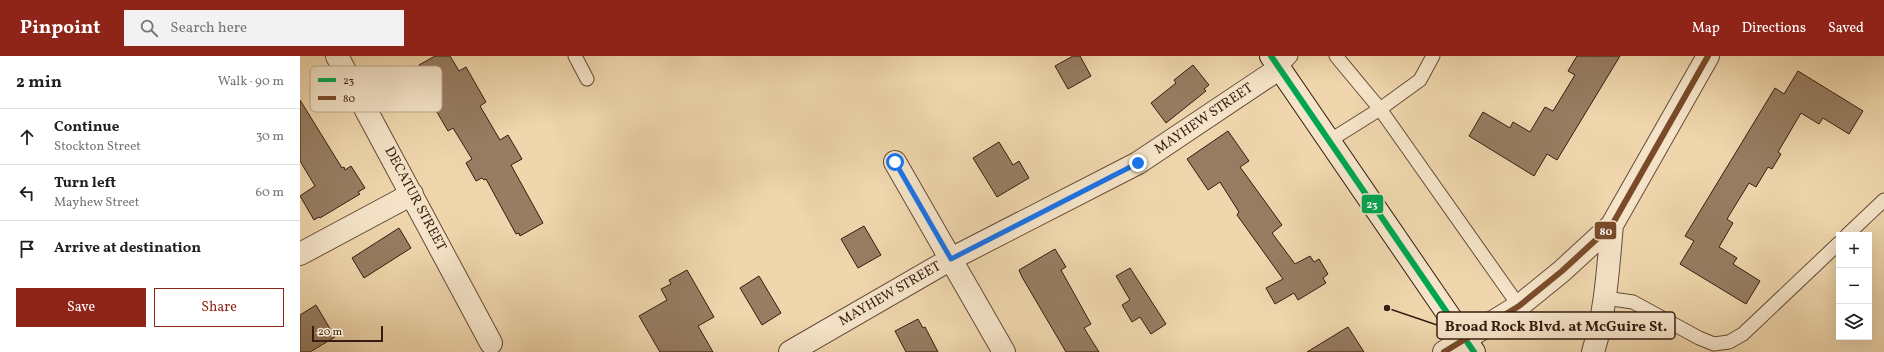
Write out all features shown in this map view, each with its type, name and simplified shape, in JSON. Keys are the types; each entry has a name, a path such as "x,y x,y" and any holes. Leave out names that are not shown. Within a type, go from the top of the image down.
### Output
{"street":[{"name":"DECATUR STREET","path":"337,56 342,66"},
{"path":"1444,352 1469,346 1562,271 1612,225 1708,56"},
{"path":"1281,60 1330,141 1469,346"},
{"name":"MAYHEW STREET","path":"790,352 951,259 1138,163 1281,60"},
{"name":"DECATUR STREET","path":"367,112 491,343"},
{"path":"895,162 1004,352"},
{"path":"300,254 412,194"},
{"path":"1593,352 1601,328 1612,225"}],"lane":[{"path":"575,56 587,80"},
{"path":"1336,56 1380,109 1519,306"},
{"path":"1330,141 1380,109 1420,80 1433,56"},
{"path":"1850,232 1884,200"},
{"path":"1605,298 1633,302 1699,338 1714,344 1728,342 1743,334 1836,246"}],"building":[{"path":"435,56 450,56 459,71 466,67 486,102 480,106 500,140 508,135 522,159 511,165 543,223 520,236 519,233 516,234 486,179 484,180 482,178 476,181 466,163 472,159 453,128 448,131 437,112 442,112 442,66 419,65"},
{"path":"1073,56 1080,56 1091,76 1068,89 1055,66"},
{"path":"1577,56 1620,56 1557,160 1547,154 1534,176 1469,136 1483,112 1510,128 1513,122 1530,132 1545,107 1553,111 1575,75 1568,71"},
{"path":"1193,65 1209,85 1204,89 1206,91 1166,123 1151,103 1176,83 1174,80"},
{"path":"1798,71 1863,111 1849,134 1823,118 1819,124 1801,113 1778,152 1781,154 1772,169 1768,167 1756,187 1749,183 1727,219 1733,223 1719,247 1737,258 1733,264 1760,281 1746,304 1680,264 1694,241 1685,236 1775,88 1784,94"},
{"path":"300,100 342,168 344,167 345,170 351,166 365,188 358,192 360,194 320,218 319,217 314,220 300,196 315,186 300,161"},
{"path":"1228,131 1249,161 1240,167 1282,225 1272,233 1295,264 1310,256 1314,262 1319,259 1328,274 1323,278 1326,283 1298,300 1294,293 1275,304 1266,288 1283,279 1237,215 1239,212 1220,182 1208,190 1187,159"},
{"path":"999,142 1013,165 1019,161 1029,178 997,197 973,158"},
{"path":"864,226 881,255 858,268 841,239"},
{"path":"399,228 411,248 364,278 352,258"},
{"path":"1055,249 1066,267 1061,270 1091,324 1084,328 1099,352 1066,352 1019,270"},
{"path":"1130,268 1166,324 1151,334 1140,317 1132,322 1122,305 1130,300 1116,276"},
{"path":"687,270 714,317 698,326 713,352 660,352 639,316 667,300 661,289 671,284 669,280"},
{"path":"759,276 781,313 762,325 740,288"},
{"path":"316,305 335,337 310,352 300,352 300,315"},
{"path":"918,319 923,328 925,327 938,352 906,352 895,331"},
{"path":"1348,327 1364,352 1307,352"}],"transit line":[{"name":"23","path":"1271,56 1474,352"},
{"name":"80","path":"1444,352 1519,306 1562,271 1612,225 1708,56"}],"place":[{"name":"Broad Rock Blvd. at McGuire St.","path":"1387,308"}],"route":[{"path":"895,162 951,259 1138,163"}]}
